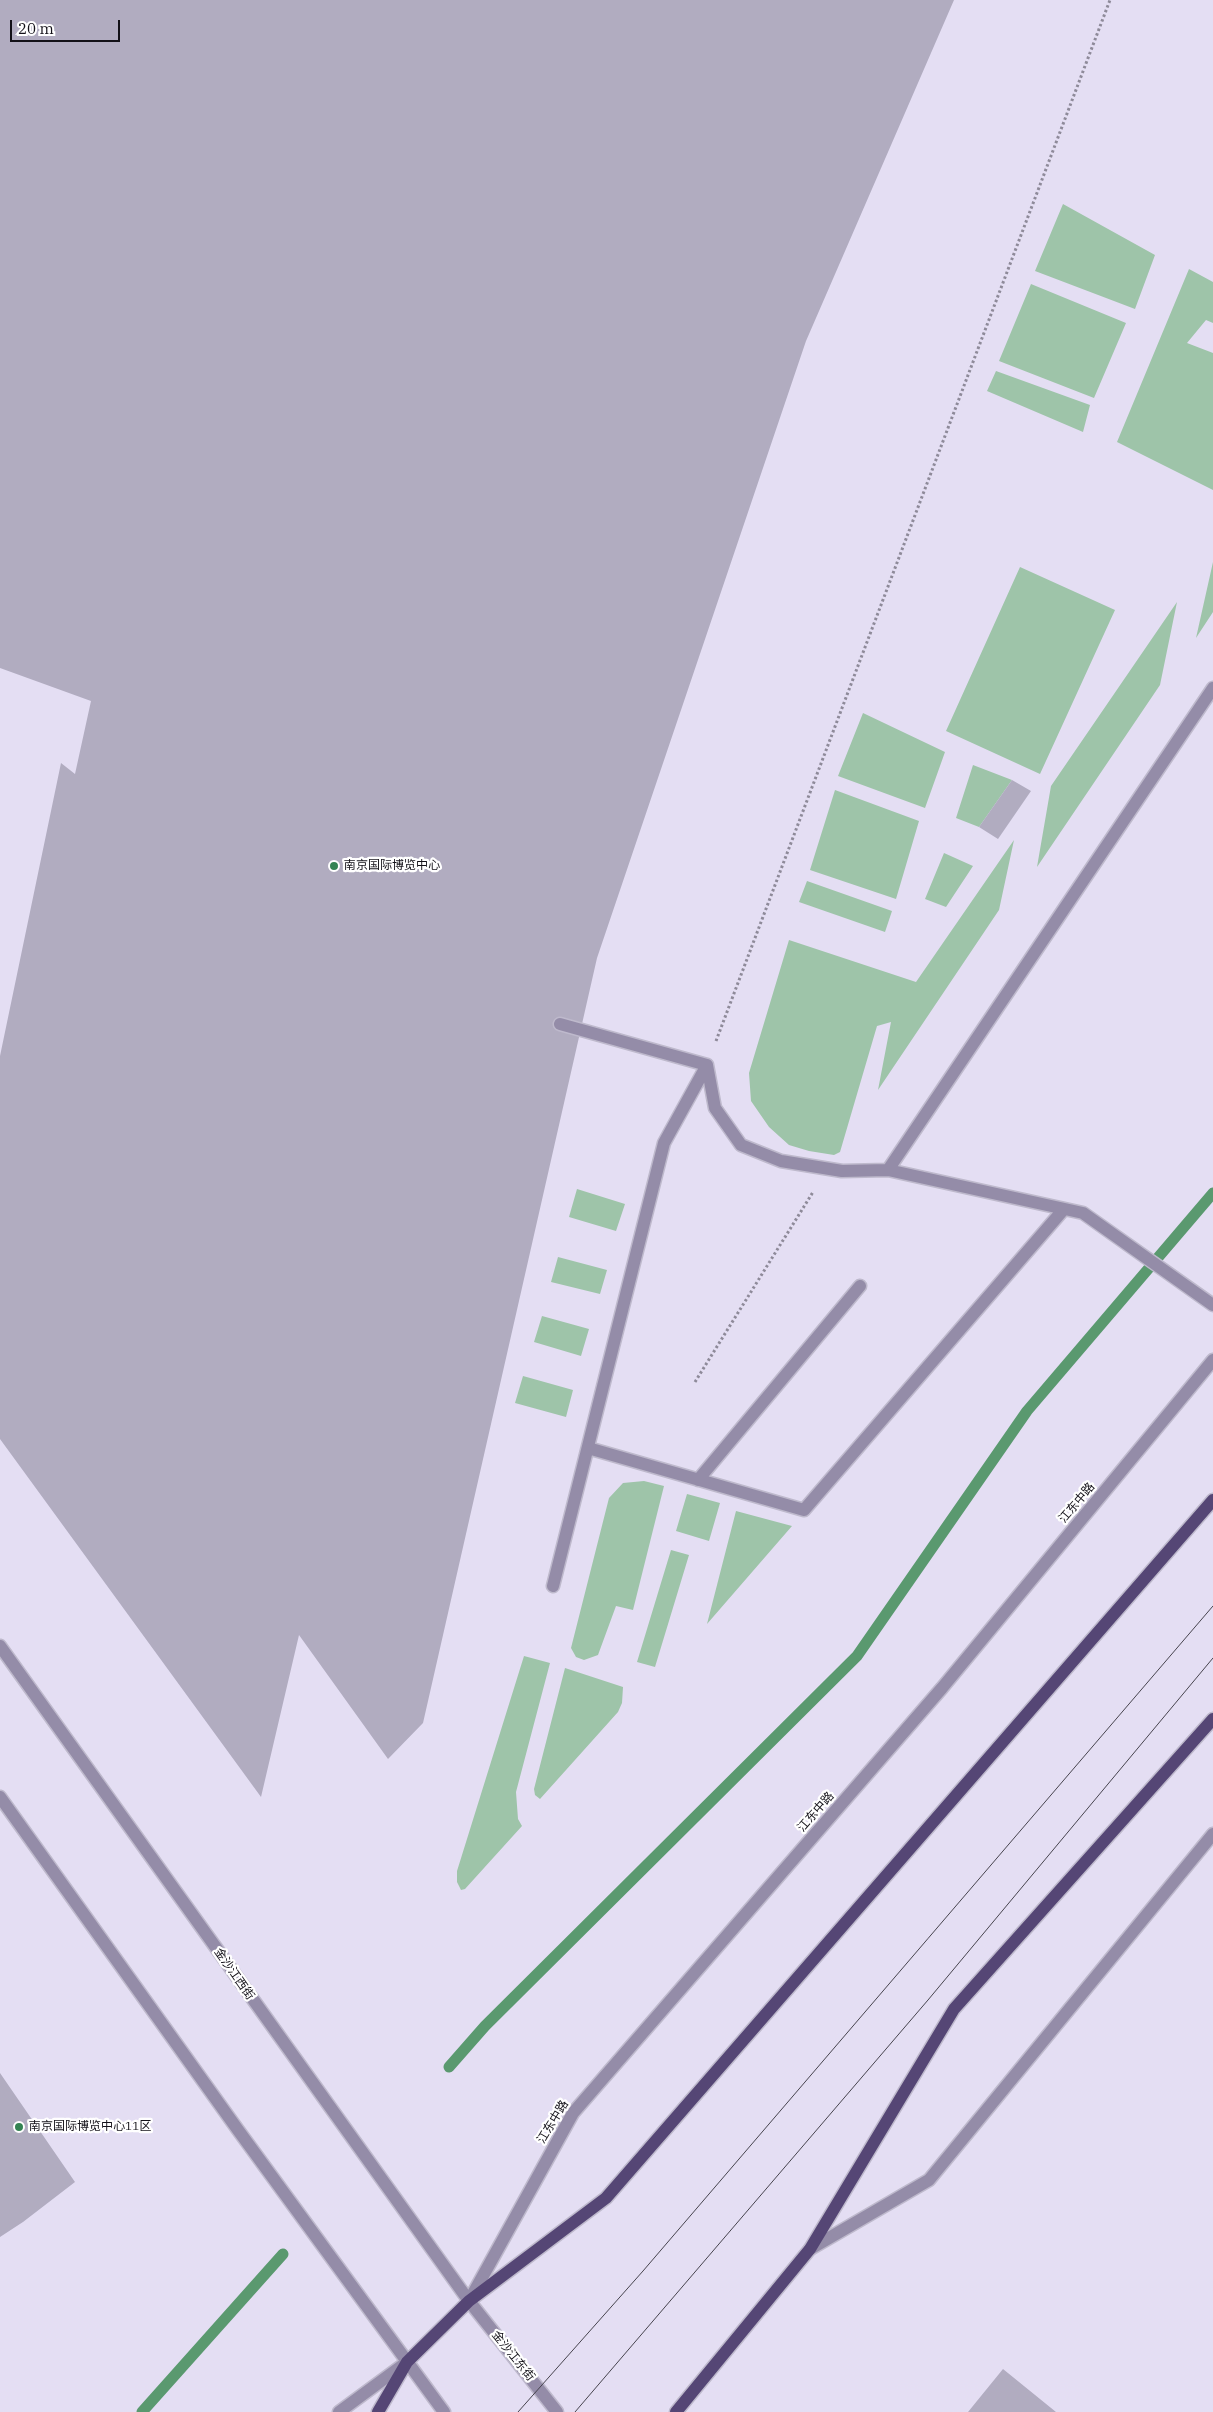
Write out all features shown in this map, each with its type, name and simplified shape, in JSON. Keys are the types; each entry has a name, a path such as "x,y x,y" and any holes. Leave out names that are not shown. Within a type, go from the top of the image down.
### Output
{"main road":[{"name":"江东中路","path":"378,2412 407,2362 469,2301 606,2198 1213,1500"},
{"path":"676,2412 810,2249 954,2009 1213,1718"}],"street":[{"path":"888,1170 1213,688"},
{"path":"560,1024 707,1065"},
{"path":"707,1065 715,1108 742,1145 781,1161 842,1171 888,1170 1083,1213 1213,1305"},
{"path":"554,1586 664,1143 707,1065"},
{"path":"588,1448 804,1510 1064,1209"},
{"path":"698,1480 860,1286"},
{"name":"江东中路","path":"469,2301 573,2112 942,1688 1213,1360"},
{"name":"金沙江西街","path":"0,1646 469,2301"},
{"path":"0,1796 444,2412"},
{"path":"810,2249 929,2180 1213,1834"},
{"name":"金沙江东街","path":"469,2301 556,2412"},
{"name":"江东中路","path":"339,2412 407,2362"}],"path":[{"path":"707,1065 1110,0"},
{"path":"695,1382 827,1168"}],"green space":[{"path":"1063,204 1155,255 1135,309 1035,271"},
{"path":"1189,269 1213,282 1213,323 1206,320 1187,343 1213,353 1213,490 1117,442"},
{"path":"1031,284 1126,323 1094,398 999,361"},
{"path":"996,371 1090,405 1083,432 987,391"},
{"path":"1213,562 1213,612 1196,638"},
{"path":"1020,567 1115,610 1040,774 946,731"},
{"path":"1177,602 1160,685 1037,867 1051,786"},
{"path":"863,713 945,752 925,808 838,776"},
{"path":"973,765 1012,780 979,827 956,818"},
{"path":"835,790 919,821 896,899 810,870"},
{"path":"1014,840 999,910 878,1090 891,1022 877,1026 840,1152 834,1155 809,1151 789,1145 769,1127 751,1101 749,1073 789,940 916,982"},
{"path":"944,853 973,866 946,907 925,899"},
{"path":"807,881 892,911 885,932 799,902"},
{"path":"577,1189 625,1204 616,1231 569,1217"},
{"path":"558,1257 607,1270 600,1294 551,1282"},
{"path":"542,1316 589,1329 581,1356 534,1342"},
{"path":"523,1376 573,1390 566,1417 515,1403"},
{"path":"644,1481 664,1486 633,1610 616,1606 598,1655 584,1660 576,1657 571,1648 609,1498 623,1483"},
{"path":"687,1494 720,1503 709,1541 676,1531"},
{"path":"736,1511 792,1526 707,1624"},
{"path":"671,1550 689,1555 655,1667 637,1662"},
{"path":"524,1656 550,1663 516,1792 518,1819 522,1826 465,1889 461,1890 457,1882 457,1871"},
{"path":"565,1668 623,1687 622,1703 618,1712 540,1799 535,1795 534,1789"}],"building":[{"name":"南京国际博览中心","path":"0,0 954,0 806,341 597,958 423,1723 388,1759 299,1635 261,1797 0,1439 0,1056 61,763 75,774 91,701 0,668"},
{"path":"1012,780 1031,791 998,839 979,827"},
{"name":"南京国际博览中心11区","path":"0,2073 75,2182 23,2222 0,2237"},
{"path":"1003,2369 1056,2412 968,2412"}],"waterway":[{"path":"449,2067 485,2026 857,1656 1027,1411 1213,1193"},
{"path":"142,2412 283,2254"}],"tram line":[{"path":"518,2412 643,2271 1213,1606"},
{"path":"575,2412 928,2000 1213,1658"}],"place":[{"name":"南京国际博览中心","path":"334,866"},
{"name":"南京国际博览中心11区","path":"19,2127"}]}
